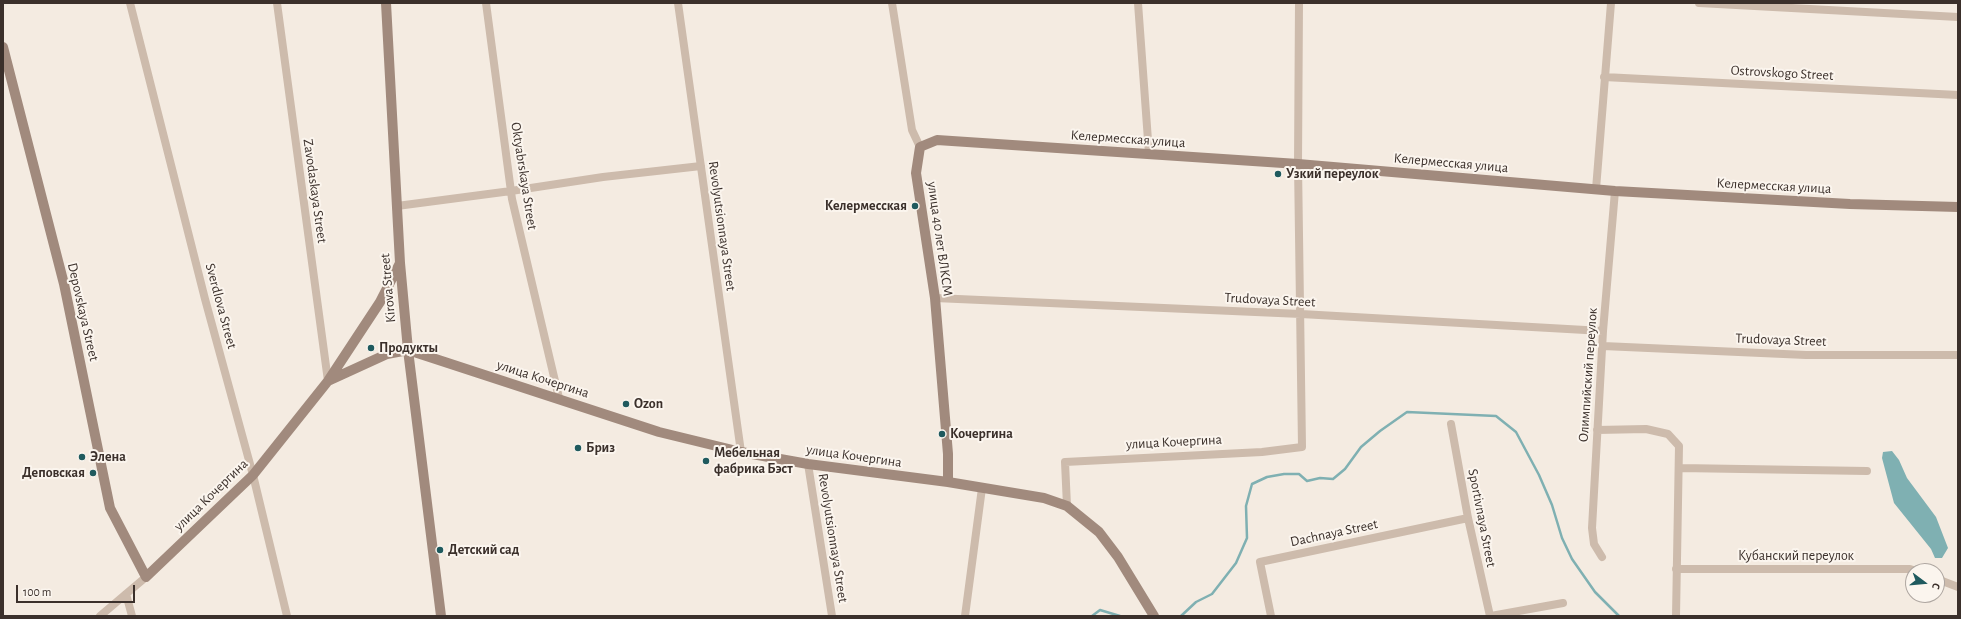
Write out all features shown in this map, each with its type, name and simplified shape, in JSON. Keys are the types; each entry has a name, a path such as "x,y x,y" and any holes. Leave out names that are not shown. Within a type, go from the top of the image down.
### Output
{"street":[{"name":"Sverdlova Street","path":"130,3 205,299 253,475 287,616"},
{"name":"Zavodaskaya Street","path":"277,3 328,381"},
{"name":"Kirova Street","path":"386,3 400,263 408,350 441,616"},
{"name":"Oktyabrskaya Street","path":"486,3 511,191 560,398"},
{"name":"Revolyutsionnaya Street","path":"678,3 740,452"},
{"path":"892,3 912,130 920,147"},
{"path":"1138,3 1149,154"},
{"path":"1299,3 1298,164 1301,314"},
{"path":"1596,189 1611,3"},
{"path":"1699,3 1958,18"},
{"name":"Depovskaya Street","path":"3,47 64,284 110,508 146,577"},
{"name":"Ostrovskogo Street","path":"1604,78 1958,95"},
{"name":"Келермесская улица","path":"920,147 937,140 1298,164 1615,191 1850,204 1958,207"},
{"name":"улица 40 лет ВЛКСМ","path":"920,147 916,173 935,298 948,454 948,482"},
{"path":"397,206 603,177 701,166"},
{"name":"Олимпийский переулок","path":"1602,557 1594,544 1592,528 1603,331 1615,191"},
{"name":"улица Кочергина","path":"100,616 146,577 253,475 328,381 372,314 400,263"},
{"name":"Trudovaya Street","path":"935,298 1301,314 1603,331"},
{"name":"улица Кочергина","path":"328,381 387,354 408,350 560,398 659,432 740,452 808,464 948,482 1044,498 1067,506 1065,462 1262,452 1302,446 1301,314"},
{"name":"Trudovaya Street","path":"1603,346 1806,355 1958,356"},
{"name":"Sportivnaya Street","path":"1452,424 1468,518 1490,616"},
{"path":"1597,430 1646,429 1668,434 1679,446 1680,468 1676,569 1676,616"},
{"name":"Revolyutsionnaya Street","path":"808,464 832,616"},
{"path":"1680,468 1867,471"},
{"path":"965,616 982,488"},
{"path":"1067,506 1099,532 1118,557 1154,616"},
{"name":"Dachnaya Street","path":"1271,616 1260,562 1468,518"},
{"name":"Кубанский переулок","path":"1676,569 1905,569"},
{"path":"1945,582 1958,587"},
{"path":"126,594 132,616"},
{"path":"1490,616 1563,602"}],"water":[{"path":"1892,451 1899,460 1907,478 1936,517 1948,548 1942,558 1935,558 1931,549 1894,503 1882,458 1883,452"}],"waterway":[{"path":"1181,616 1196,602 1212,594 1236,563 1247,538 1246,506 1252,484 1267,477 1284,474 1299,474 1307,481 1320,478 1333,479 1345,469 1361,447 1380,431 1407,412 1496,416 1516,432 1539,475 1552,505 1562,538 1572,559 1595,592 1619,616"},
{"path":"1092,616 1100,610 1120,616"}],"place":[{"name":"Узкий переулок","path":"1278,174"},
{"name":"Келермесская","path":"915,206"},
{"name":"Продукты","path":"371,348"},
{"name":"Ozon","path":"626,404"},
{"name":"Кочергина","path":"942,434"},
{"name":"Бриз","path":"578,448"},
{"name":"Элена","path":"82,457"},
{"name":"Мебельная фабрика Бэст","path":"706,461"},
{"name":"Деповская","path":"93,473"},
{"name":"Детский сад","path":"440,550"}]}
